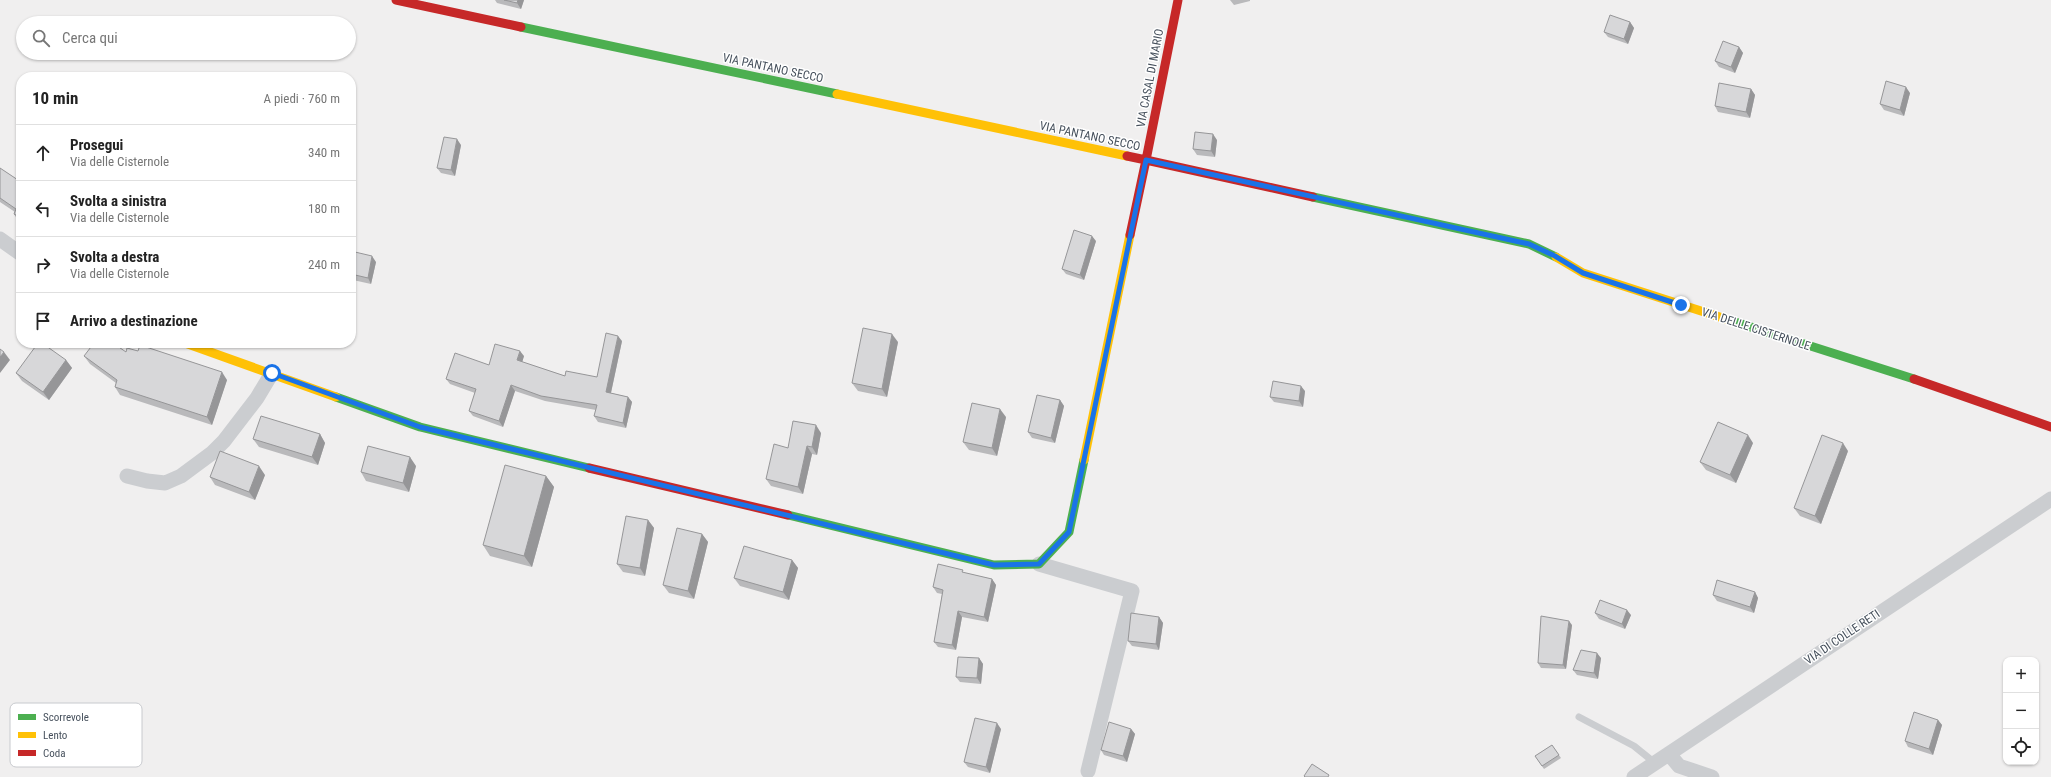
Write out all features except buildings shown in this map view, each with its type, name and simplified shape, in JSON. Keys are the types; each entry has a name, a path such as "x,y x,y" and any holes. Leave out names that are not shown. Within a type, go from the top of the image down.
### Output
{"street":[{"name":"VIA PANTANO SECCO","path":"396,0 1146,160"},
{"name":"VIA CASAL DI MARIO","path":"1146,160 1178,0"},
{"name":"VIA DELLE CISTERNOLE","path":"1146,160 1529,244 1555,256 1583,273 1902,375 2051,427"},
{"path":"1039,564 1069,532 1146,160"},
{"path":"0,239 16,250"},
{"path":"200,348 420,427 994,565 1039,564 1132,591 1088,771"},
{"path":"128,476 147,481 165,483 181,476 212,453 224,441 257,398 272,373"},
{"name":"VIA DI COLLE RETI","path":"1634,777 2051,499"},
{"path":"1669,754 1679,766 1712,777"}],"lane":[{"path":"1579,717 1634,746 1655,763"}],"traffic: fast":[{"path":"521,27 837,94"},
{"path":"1313,197 1529,244 1556,257"},
{"path":"1729,320 1914,379"},
{"path":"336,397 420,427 589,468"},
{"path":"788,515 994,565 1039,564 1069,532 1084,460"}],"traffic: slow":[{"path":"837,94 1127,156"},
{"path":"1084,460 1130,235"},
{"path":"1556,257 1583,273 1729,320"},
{"path":"199,348 336,397"}],"traffic: jam":[{"path":"396,0 521,27"},
{"path":"1127,156 1146,160 1178,0"},
{"path":"1130,235 1146,160 1313,197"},
{"path":"1914,379 2051,427"},
{"path":"589,468 788,515"}],"route":[{"path":"272,373 420,427 994,565 1039,564 1069,532 1146,160 1529,244 1555,256 1583,273 1681,305"}]}
